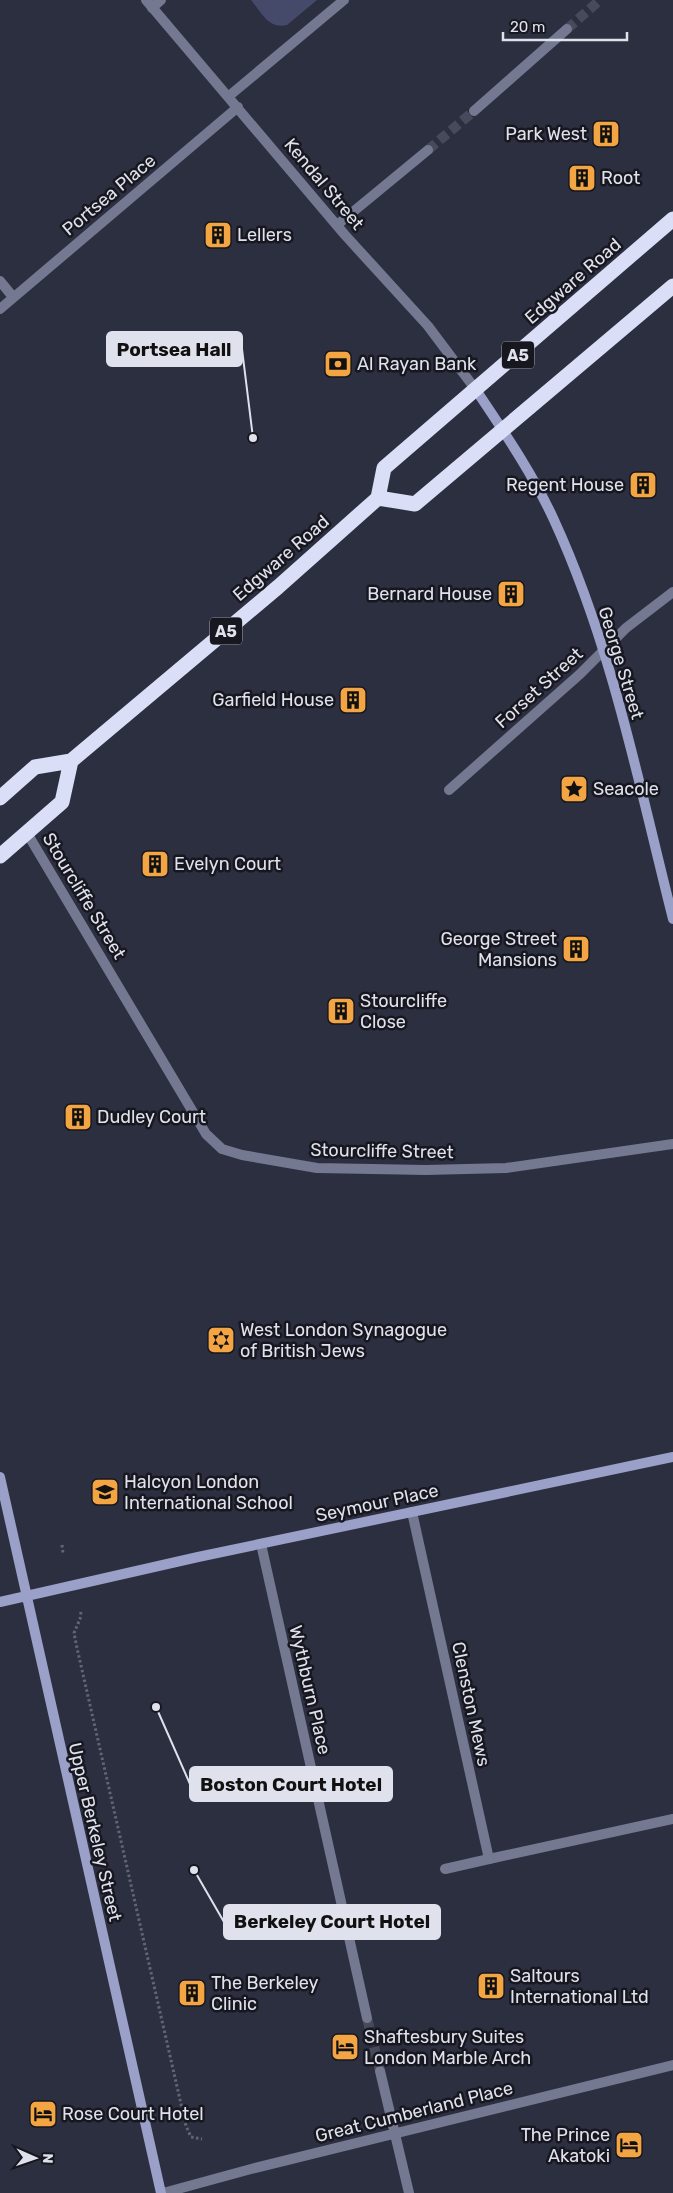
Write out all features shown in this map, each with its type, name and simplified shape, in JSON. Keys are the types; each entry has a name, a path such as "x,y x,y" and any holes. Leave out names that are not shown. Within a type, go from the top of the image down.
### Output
{"highway":[{"name":"Edgware Road","path":"71,761 278,587 378,498 384,468 673,219"},
{"path":"378,498 415,504 673,286"},
{"path":"0,798 35,767 71,761 62,802 0,856"}],"street":[{"path":"149,4 162,0"},
{"path":"229,96 344,0"},
{"name":"Kendal Street","path":"149,4 229,96 337,226 428,326 476,390"},
{"path":"474,111 567,29"},
{"name":"Portsea Place","path":"0,308 238,107"},
{"path":"337,226 428,150"},
{"path":"0,281 13,297"},
{"name":"George Street","path":"476,390 527,467 558,528 617,696 673,919"},
{"name":"Forset Street","path":"449,790 603,652 626,628 673,592"},
{"name":"Stourcliffe Street","path":"27,832 206,1134 222,1149 242,1156 318,1168 426,1170 506,1168 673,1144"},
{"name":"Seymour Place","path":"0,1602 261,1544 673,1457"},
{"name":"Upper Berkeley Street","path":"0,1478 162,2193"},
{"name":"Clenston Mews","path":"412,1512 488,1859"},
{"name":"Wythburn Place","path":"261,1544 367,2018"},
{"path":"445,1869 673,1819"},
{"name":"Great Cumberland Place","path":"162,2193 673,2065"},
{"path":"380,2071 409,2193"}],"path":[{"path":"62,1546 63,1553"},
{"path":"81,1609 80,1619 74,1633 77,1648 182,2106 191,2136 202,2139"}],"shaded area":[{"path":"251,0 317,0 287,25 280,26 266,19"}],"tunnel":[{"path":"567,29 600,0"},
{"path":"428,150 474,111"},
{"path":"367,2018 380,2071"}],"place":[{"name":"Park West","path":"606,134"},
{"name":"Root","path":"582,178"},
{"name":"Lellers","path":"218,235"},
{"name":"Al Rayan Bank","path":"338,364"},
{"name":"Portsea Hall","path":"253,438"},
{"name":"Regent House","path":"643,485"},
{"name":"Bernard House","path":"511,594"},
{"name":"Garfield House","path":"353,700"},
{"name":"Seacole","path":"574,789"},
{"name":"Evelyn Court","path":"155,864"},
{"name":"George Street Mansions","path":"576,949"},
{"name":"Stourcliffe Close","path":"341,1011"},
{"name":"Dudley Court","path":"78,1117"},
{"name":"West London Synagogue of British Jews","path":"221,1340"},
{"name":"Halcyon London International School","path":"105,1492"},
{"name":"Boston Court Hotel","path":"156,1707"},
{"name":"Berkeley Court Hotel","path":"194,1870"},
{"name":"Saltours International Ltd","path":"491,1986"},
{"name":"The Berkeley Clinic","path":"192,1993"},
{"name":"Shaftesbury Suites London Marble Arch","path":"345,2047"},
{"name":"Rose Court Hotel","path":"43,2114"},
{"name":"The Prince Akatoki","path":"629,2145"}]}
